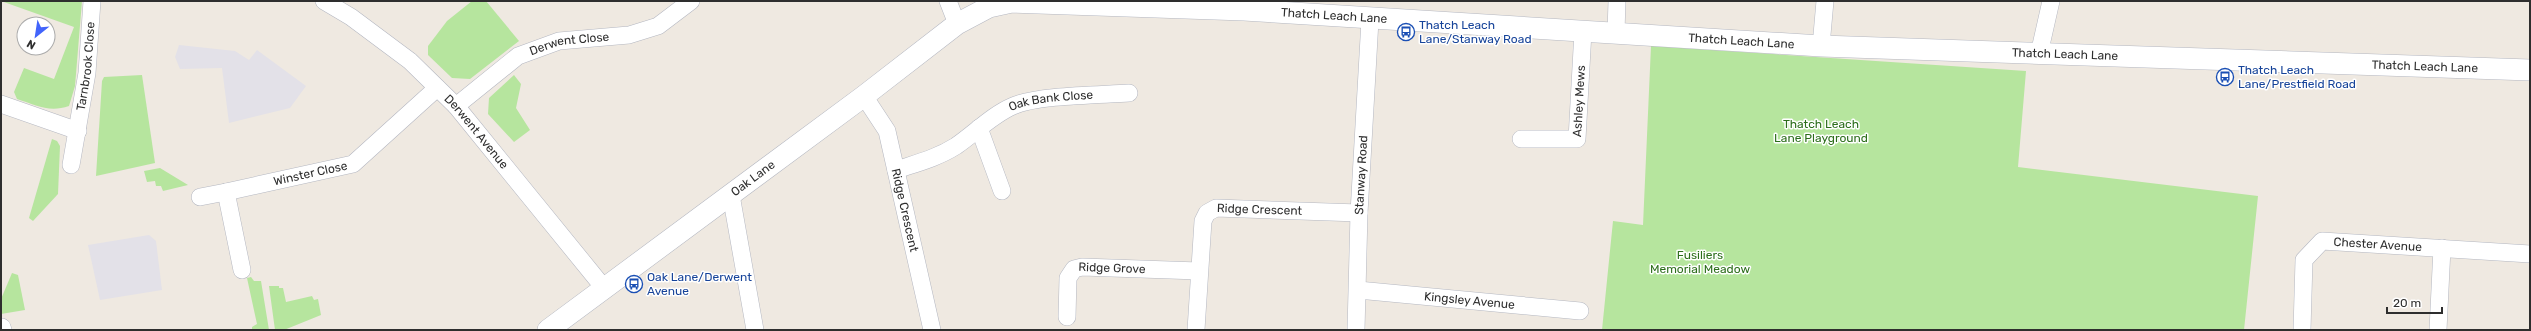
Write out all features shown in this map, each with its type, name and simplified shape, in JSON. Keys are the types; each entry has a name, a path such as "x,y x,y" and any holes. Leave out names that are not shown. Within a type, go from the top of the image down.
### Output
{"street":[{"name":"Tarnbrook Close","path":"71,165 87,72 92,1"},
{"name":"Derwent Avenue","path":"324,1 351,17 410,61 456,106 604,288"},
{"name":"Derwent Close","path":"456,106 518,56 559,41 629,36 658,26 691,1"},
{"path":"948,1 957,24"},
{"path":"1616,32 1617,1"},
{"path":"1821,46 1825,1"},
{"path":"2039,54 2051,1"},
{"name":"Thatch Leach Lane","path":"957,24 989,7 1012,2 1244,6 1370,20 1616,32 1821,46 2530,70"},
{"name":"Stanway Road","path":"1356,330 1359,213 1370,20"},
{"name":"Oak Lane","path":"548,330 864,96 957,24"},
{"name":"Ashley Mews","path":"1521,139 1577,139 1582,31"},
{"name":"Winster Close","path":"200,197 353,164 437,88"},
{"name":"Oak Bank Close","path":"896,170 936,157 979,128 998,113 1015,105 1039,100 1129,93"},
{"name":"Ridge Crescent","path":"864,96 886,131 932,330"},
{"path":"1,104 78,131"},
{"path":"979,128 1002,191"},
{"path":"226,192 242,270"},
{"path":"731,195 755,330"},
{"name":"Ridge Crescent","path":"1196,330 1202,221 1207,213 1216,208 1359,213"},
{"name":"Chester Avenue","path":"2302,330 2304,260 2322,241 2530,254"},
{"path":"2438,330 2442,248"},
{"name":"Ridge Grove","path":"1067,317 1068,278 1074,269 1082,267 1199,272"},
{"name":"Kingsley Avenue","path":"1358,290 1580,311"}],"shaded area":[{"path":"179,45 235,51 249,60 257,50 306,86 290,108 229,123 222,68 180,69 175,57"},
{"path":"149,235 156,241 162,290 100,300 88,245"}],"green space":[{"path":"1,1 82,1 75,86 69,106 55,109 37,106 17,99 14,92 24,68 54,79 74,27 56,21 56,16 43,16"},
{"path":"472,1 486,1 519,41 470,79 452,78 428,55 428,46 447,21"},
{"path":"1651,46 2026,71 2018,167 2258,196 2244,330 1602,330 1613,221 1643,225"},
{"path":"142,75 155,163 96,176 102,81 104,77"},
{"path":"514,75 521,84 516,108 530,130 514,142 488,114 489,98"},
{"path":"52,139 57,141 60,146 58,194 33,221 29,218"},
{"path":"160,168 188,185 163,191 161,186 156,186 155,181 147,182 144,171"},
{"path":"12,273 18,275 25,310 1,314 1,299"},
{"path":"251,277 254,281 261,281 269,330 252,330 252,327 257,324 247,278"},
{"path":"269,286 279,286 279,288 283,288 286,302 312,296 314,300 318,299 321,315 284,330 275,330"}],"place":[{"name":"Thatch Leach Lane/Stanway Road","path":"1406,32"},
{"name":"Thatch Leach Lane/Prestfield Road","path":"2225,77"},
{"name":"Oak Lane/Derwent Avenue","path":"634,284"}],"park label":[{"name":"Thatch Leach Lane Playground","path":"1821,131"},
{"name":"Fusiliers Memorial Meadow","path":"1700,262"}]}
